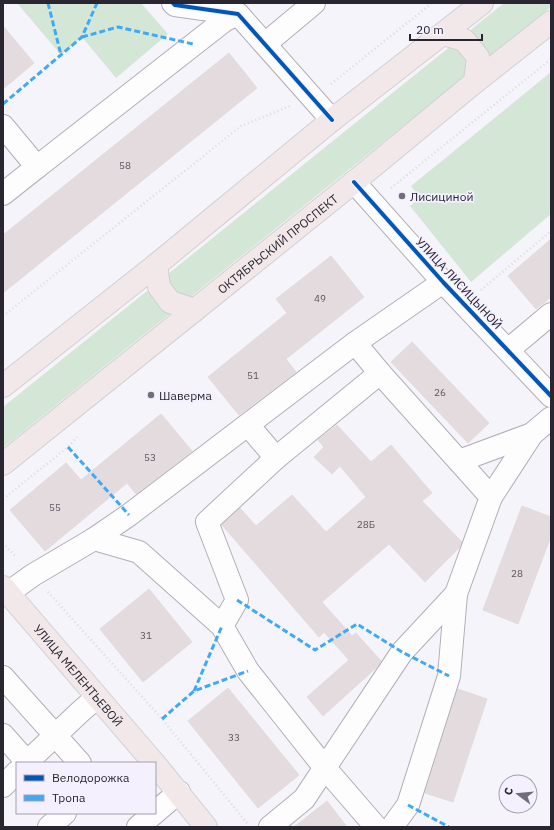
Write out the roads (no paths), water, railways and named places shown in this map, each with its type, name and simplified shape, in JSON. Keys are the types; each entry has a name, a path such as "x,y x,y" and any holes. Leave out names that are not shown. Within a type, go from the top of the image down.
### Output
{"main road":[{"path":"3,386 156,265 332,120 482,3"},
{"name":"ОКТЯБРЬСКИЙ ПРОСПЕКТ","path":"3,464 551,22"},
{"path":"443,34 464,40 478,57 475,82"},
{"path":"156,265 159,287 170,302 195,310"},
{"name":"УЛИЦА МЕЛЕНТЬЕВОЙ","path":"6,590 152,762"},
{"name":"УЛИЦА МЕЛЕНТЬЕВОЙ","path":"156,766 179,792 206,827"}],"street":[{"path":"173,3 175,5 238,14 332,120"},
{"path":"265,44 314,3"},
{"path":"3,194 224,20 238,14"},
{"path":"3,126 37,167"},
{"name":"УЛИЦА ЛИСИЦЫНОЙ","path":"354,182 442,282 551,396"},
{"path":"6,590 94,539 129,515 355,343 442,282"},
{"path":"508,350 551,314"},
{"path":"355,343 491,497"},
{"path":"222,626 237,600 207,522 276,458 380,372"},
{"path":"392,827 408,805 448,676 456,594 491,497 532,434 551,418"},
{"path":"248,425 276,458"},
{"path":"459,461 532,434"},
{"path":"94,539 139,552 222,626 248,671 325,768 376,827"},
{"path":"270,827 304,800 402,652 456,594"},
{"path":"3,677 79,762"},
{"path":"28,762 97,697"},
{"path":"3,735 21,762"},
{"path":"3,786 16,774"},
{"path":"156,812 179,792"},
{"path":"49,827 64,814"},
{"path":"138,827 153,814"}],"place":[{"name":"Лисициной","path":"402,196"},
{"name":"Шаверма","path":"151,395"}]}
